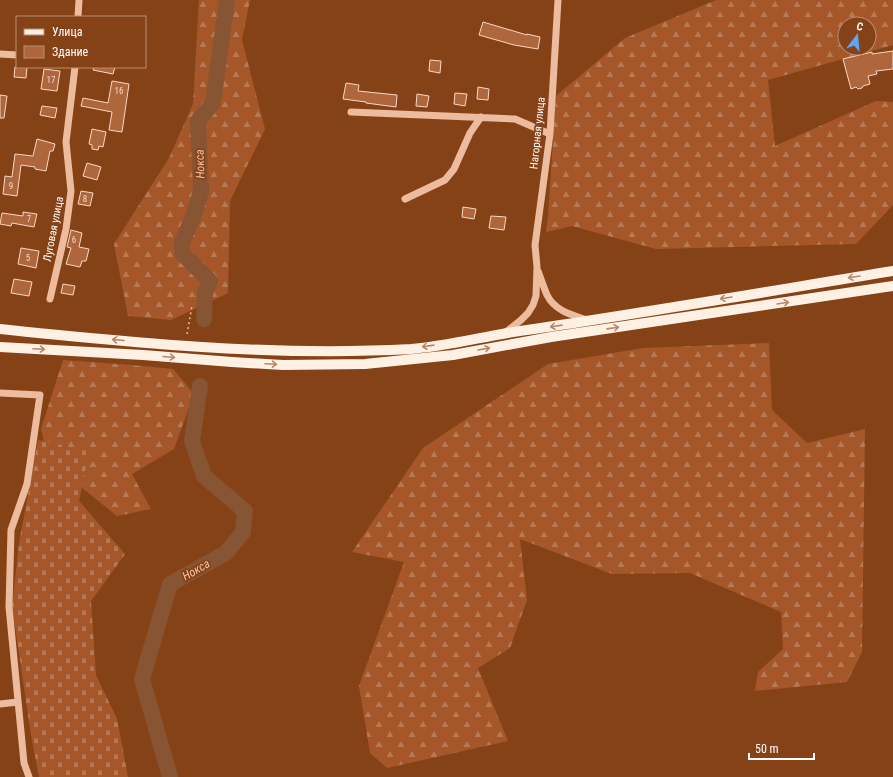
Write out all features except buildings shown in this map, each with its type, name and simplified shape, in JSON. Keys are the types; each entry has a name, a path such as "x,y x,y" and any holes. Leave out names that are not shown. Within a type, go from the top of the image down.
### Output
{"main road":[{"path":"0,329 191,347 274,351 355,351 414,348 893,271"},
{"path":"0,347 143,354 232,362 275,364 365,364 453,355 551,337 893,286"}],"street":[{"path":"78,16 79,0"},
{"name":"Нагорная улица","path":"537,267 535,245 550,134 558,0"},
{"path":"0,54 16,56"},
{"name":"Луговая улица","path":"50,300 66,229 71,191 66,142 75,68"},
{"path":"351,112 514,119 550,134"},
{"path":"405,199 445,180 454,169 470,133 481,117"},
{"path":"537,267 548,296 554,305 564,312 589,321"},
{"path":"504,333 521,320 533,305 536,296 537,267"},
{"path":"0,393 40,395 27,484 12,530 8,607 24,763 29,777"},
{"path":"0,608 8,607"},
{"path":"0,704 18,702"}],"path":[{"path":"187,334 192,306"}],"green space":[{"path":"199,0 250,0 242,40 265,129 230,201 228,293 171,320 128,316 114,244 169,158 193,104"},
{"path":"716,0 893,0 893,45 877,49 877,16 837,16 837,56 854,56 768,80 775,146 876,101 893,102 893,205 856,244 656,249 572,226 546,232 556,96 625,38"},
{"path":"769,343 772,410 807,443 865,429 862,652 847,682 755,691 758,672 783,649 781,612 690,573 612,574 520,539 527,600 510,648 478,668 508,741 387,768 370,753 359,686 404,562 352,552 423,448 548,364 643,348"},
{"path":"63,360 173,369 194,394 174,449 132,474 151,509 117,516 70,478 51,472 41,429"},
{"path":"38,440 89,451 79,501 125,554 91,601 96,675 117,719 128,777 39,777 31,735 12,606 19,543"}],"waterway":[{"name":"Нокса","path":"204,319 205,293 210,281 182,253 182,242 194,215 201,191 198,121 213,103 227,0"},
{"name":"Нокса","path":"170,777 142,679 170,584 226,553 243,532 245,511 204,476 192,441 200,386"}]}
